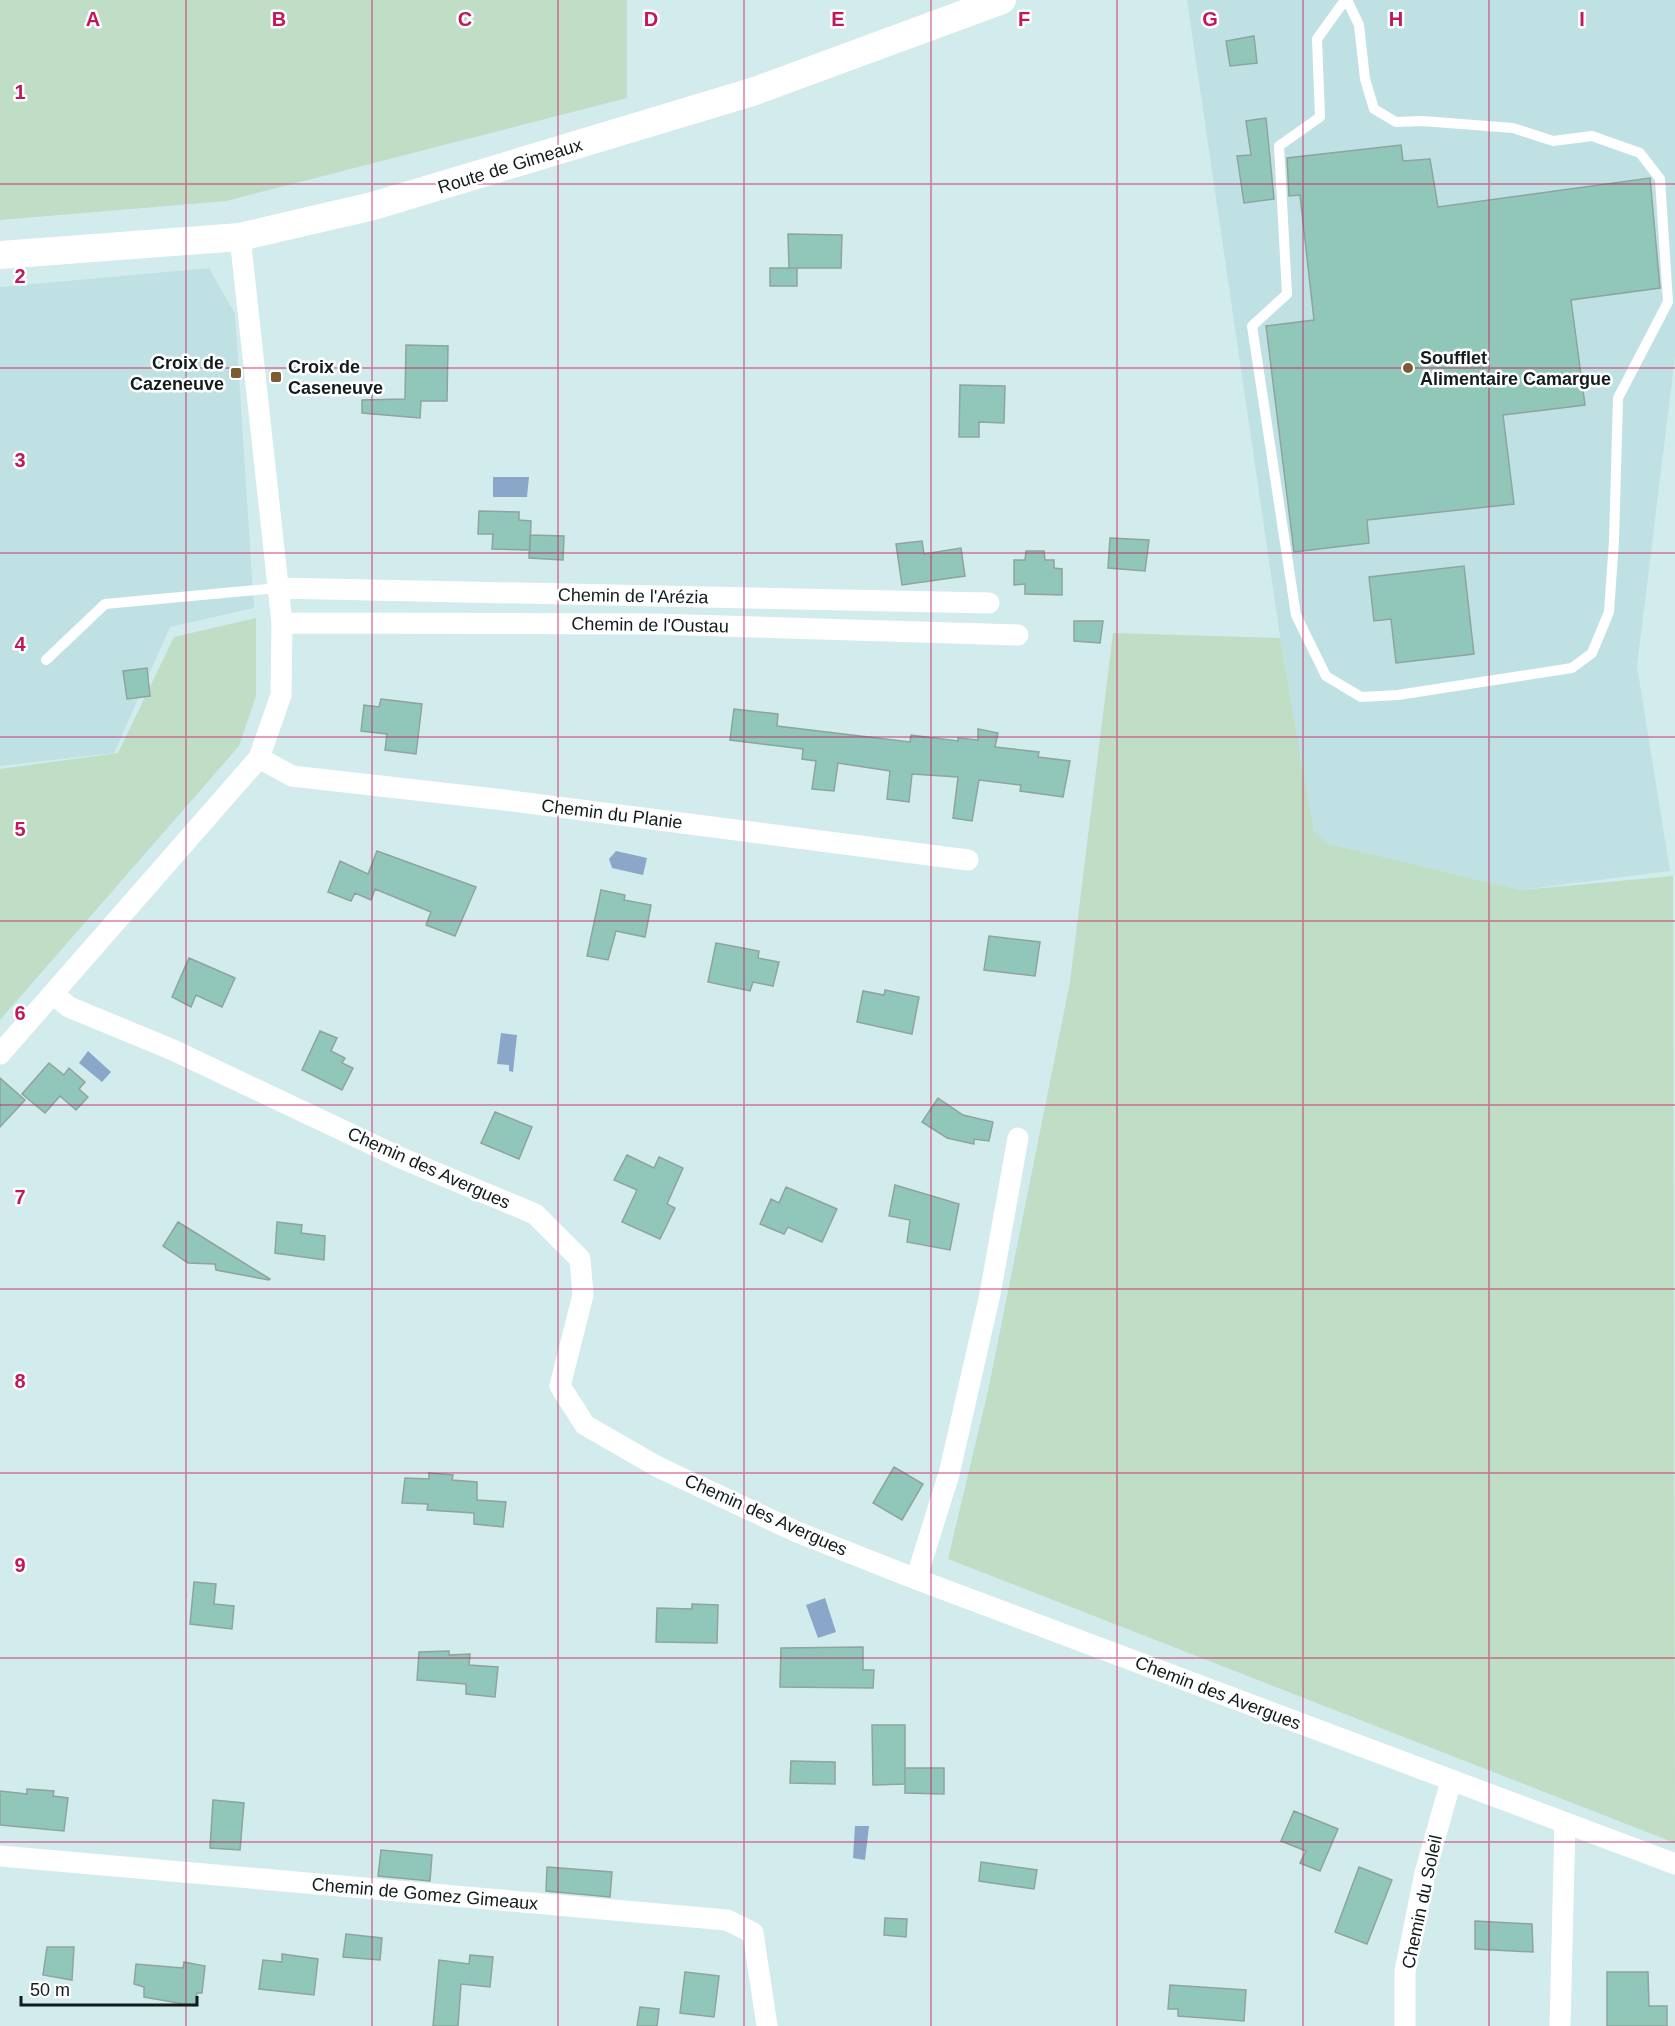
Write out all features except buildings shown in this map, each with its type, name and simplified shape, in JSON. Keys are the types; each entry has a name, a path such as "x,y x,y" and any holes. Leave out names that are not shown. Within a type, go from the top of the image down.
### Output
{"street":[{"name":"Route de Gimeaux","path":"0,255 240,237 373,206 752,92 1002,0"},
{"path":"0,1054 259,758 281,694 282,623 240,237"},
{"name":"Chemin de l'Arézia","path":"278,588 989,603"},
{"name":"Chemin de l'Oustau","path":"282,623 667,624 1018,635"},
{"name":"Chemin du Planie","path":"259,758 292,776 504,800 969,860"},
{"name":"Chemin des Avergues","path":"53,994 69,1007 173,1050 401,1158 536,1214 580,1258 584,1295 560,1386 585,1425 658,1467 797,1532 916,1579 1675,1864"},
{"path":"916,1579 949,1474 985,1317 1018,1138"},
{"name":"Chemin du Soleil","path":"1405,2026 1405,1971 1425,1873 1451,1781"},
{"path":"1560,2026 1565,1823"},
{"name":"Chemin de Gomez Gimeaux","path":"0,1856 727,1920 753,1933 767,2026"}],"lane":[{"path":"1346,0 1359,25 1365,79 1374,108 1396,122 1422,121 1513,128 1553,141 1592,136 1640,153 1660,179 1668,302 1617,399 1614,541 1609,612 1592,653 1572,668 1398,694 1361,697 1326,676 1296,615 1252,326 1287,294 1279,146 1320,117 1317,39 1346,0"},
{"path":"46,660 105,604 278,588"}],"shaded area":[{"path":"1187,0 1675,0 1675,357 1637,666 1670,871 1521,890 1329,844 1314,833 1281,643"},
{"path":"209,268 235,314 254,608 170,627 114,753 0,766 0,287"}],"green space":[{"path":"0,0 627,0 627,98 226,201 0,220"},
{"path":"256,618 256,696 239,746 0,1020 0,769 118,753 174,637"},
{"path":"1113,633 1280,638 1314,832 1329,844 1521,890 1673,876 1675,1843 948,1559 988,1391 1070,982"}],"water":[{"path":"493,477 529,477 527,497 493,497"},
{"path":"616,851 647,858 643,875 612,868 609,859"},
{"path":"501,1033 517,1035 513,1072 509,1071 509,1065 497,1064"},
{"path":"88,1051 111,1072 102,1082 79,1063"},
{"path":"825,1598 836,1632 818,1638 806,1605"},
{"path":"855,1826 869,1826 865,1860 853,1858"}],"place":[{"name":"Soufflet Alimentaire Camargue","path":"1408,368"},
{"name":"Croix de Cazeneuve","path":"236,373"},
{"name":"Croix de Caseneuve","path":"276,377"}]}
